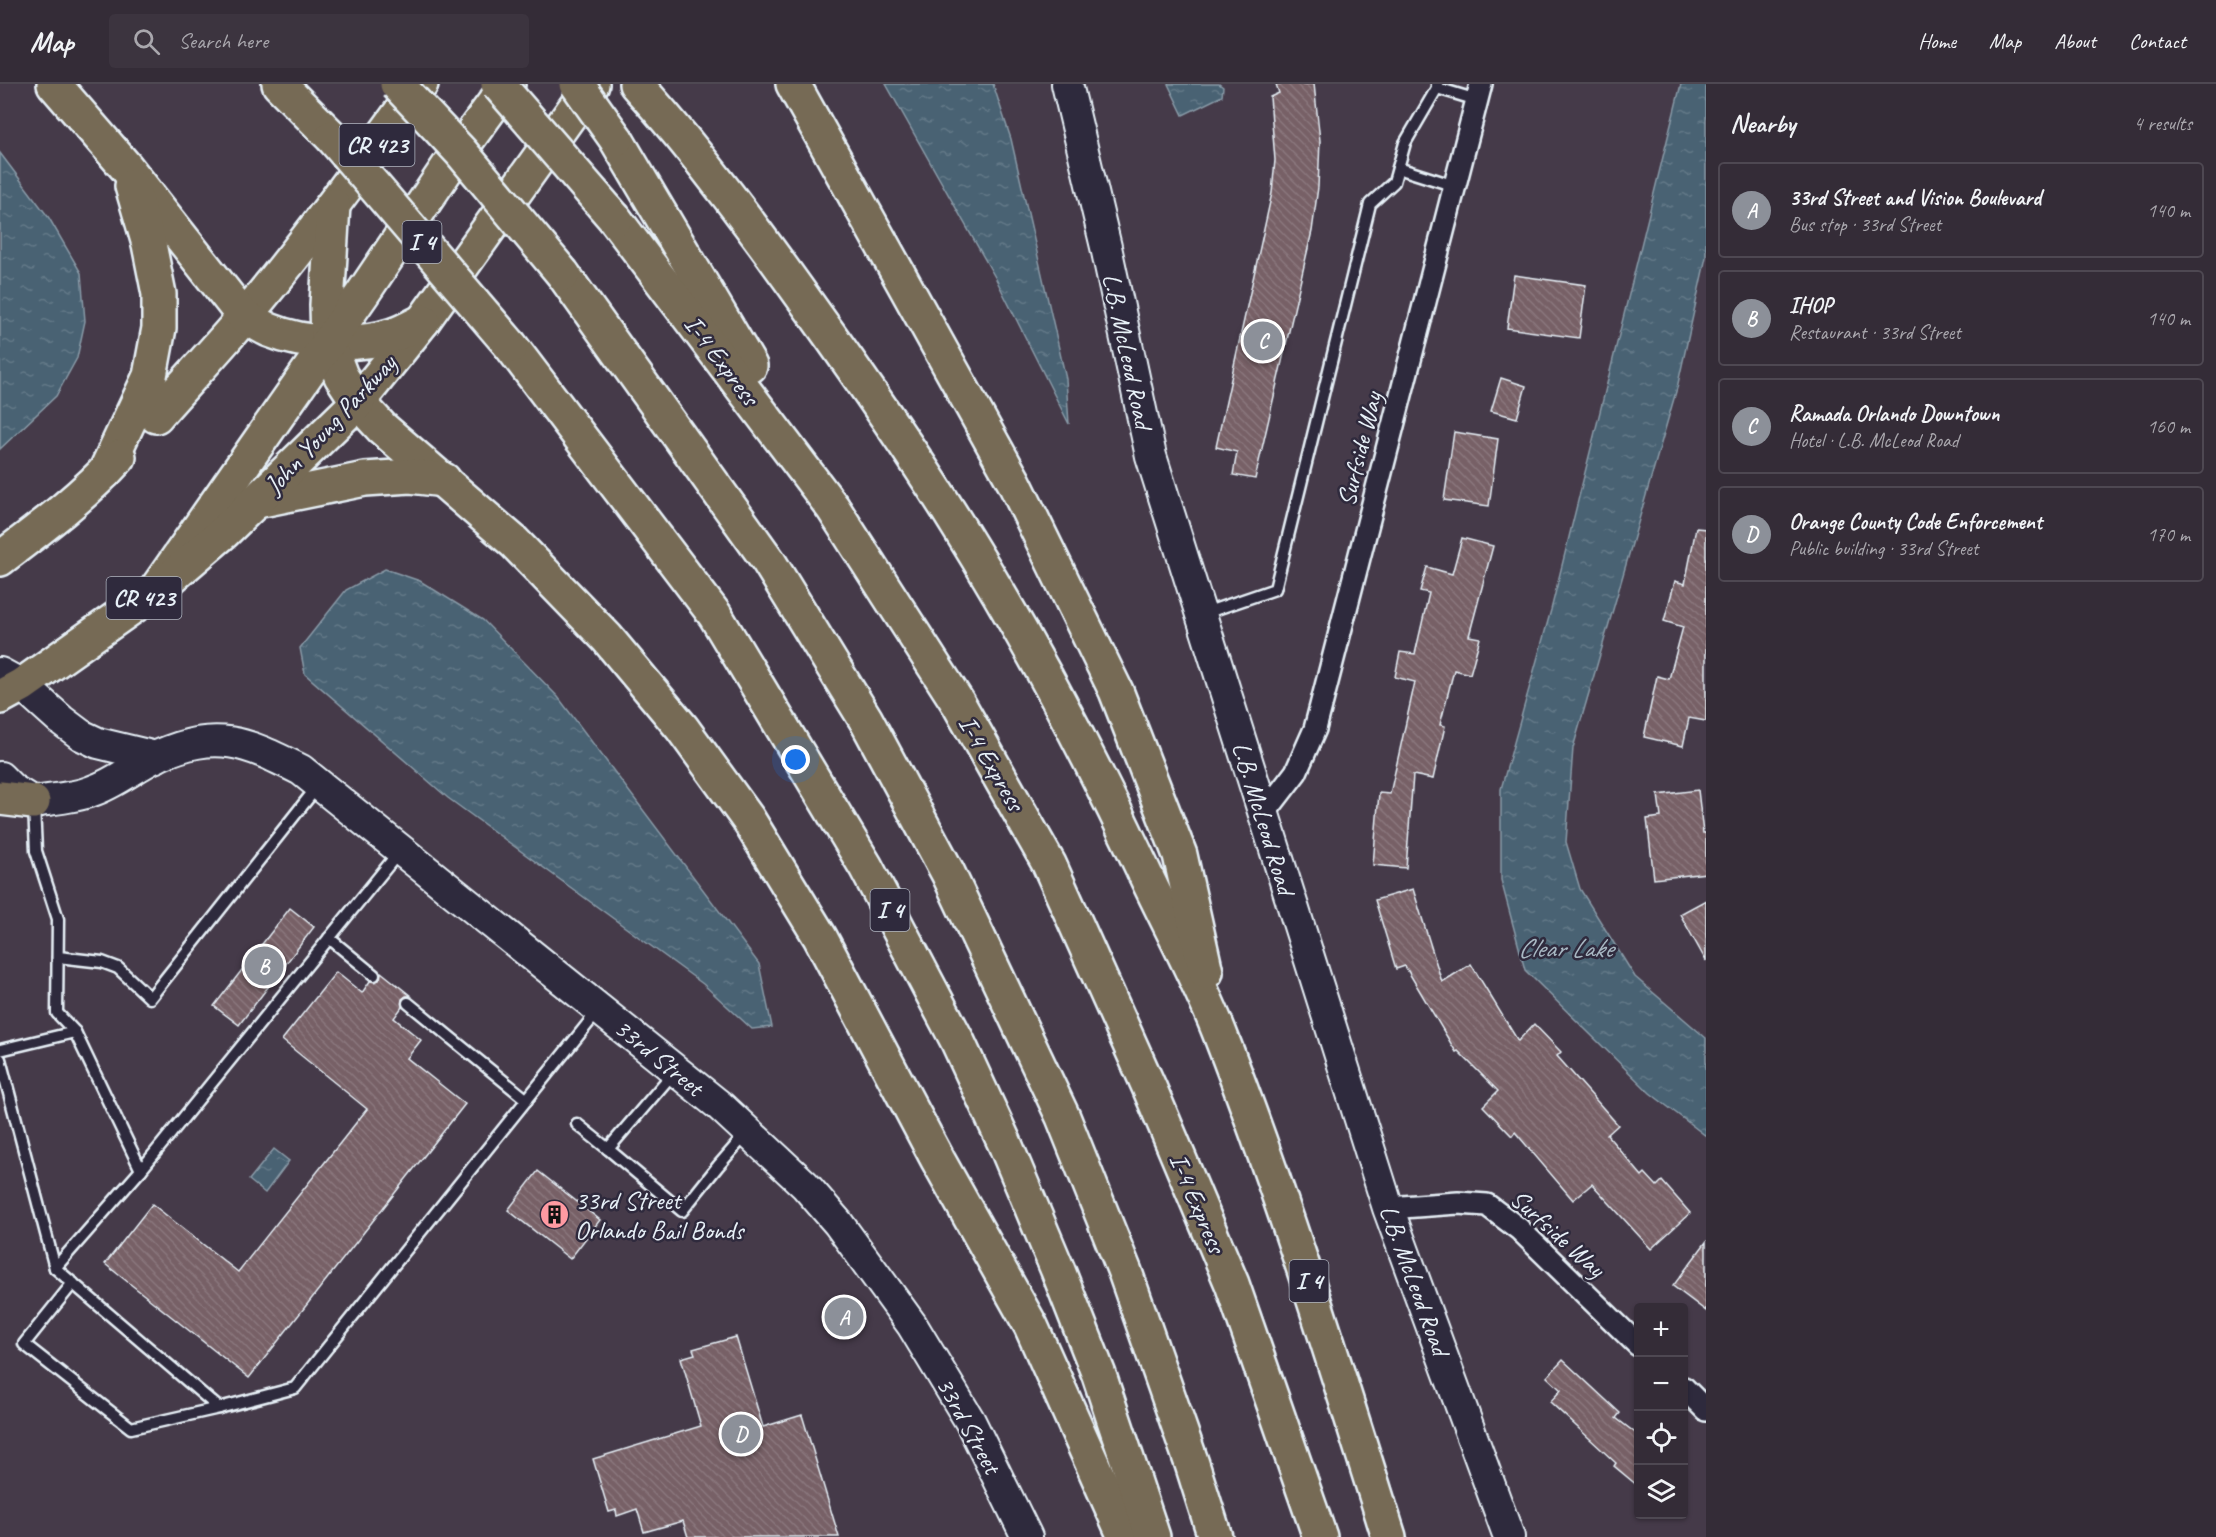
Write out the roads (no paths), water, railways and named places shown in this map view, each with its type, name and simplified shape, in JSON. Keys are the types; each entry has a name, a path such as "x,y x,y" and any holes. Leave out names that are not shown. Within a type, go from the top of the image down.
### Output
{"main road":[{"path":"54,84 126,166 244,317 270,330 298,339 328,342 361,342 393,335 423,321"},
{"name":"I 4","path":"279,84 332,137 511,346 715,615 866,867 957,1040 1005,1144 1099,1375 1152,1537"},
{"path":"397,84 461,152 563,274 770,562 866,720 948,873 1063,1117 1125,1272 1215,1537"},
{"name":"CR 423","path":"0,559 105,472 244,317 333,205 420,84"},
{"name":"I-4 Express","path":"498,84 615,219 833,508 958,703 1049,864 1149,1087 1232,1284 1320,1537"},
{"path":"155,591 452,161 508,84"},
{"path":"577,84 616,139 833,508"},
{"name":"John Young Parkway","path":"7,685 155,591 224,532 358,402 423,321 592,84"},
{"path":"793,84 1014,482 1116,691 1180,855 1218,1029"},
{"name":"I 4","path":"642,91 779,263 861,378 958,526 1064,710 1218,1029 1263,1149 1312,1292 1389,1537"},
{"path":"105,472 150,376 159,328 159,294 149,244 126,166"},
{"path":"333,205 327,305 328,342 341,376 358,402 382,428 514,542 607,638 682,728 748,819 820,937 938,1160 1031,1326 1125,1537"},
{"path":"257,501 365,479 410,476 444,480"},
{"path":"0,798 33,802"}],"street":[{"name":"L.B. McLeod Road","path":"1067,84 1106,247 1151,456 1388,1208 1509,1537"},
{"name":"Surfside Way","path":"1263,815 1296,772 1315,729 1479,92"},
{"path":"7,685 81,735 98,743 156,757"},
{"name":"33rd Street","path":"33,802 91,792 119,779 156,757 196,743 230,741 259,748 301,770 676,1070 749,1131 805,1185 838,1223 912,1325 970,1421 1027,1537"},
{"path":"0,777 12,789 33,802"},
{"name":"Surfside Way","path":"1388,1208 1458,1203 1487,1205 1519,1229 1634,1341"},
{"path":"1688,1393 1706,1410"}],"lane":[{"path":"1201,614 1275,589 1370,204 1394,182 1405,143 1437,86 1479,92"},
{"path":"1398,168 1455,186"},
{"path":"58,957 110,965 118,969 150,998 319,784"},
{"path":"33,802 36,851 58,919 57,1013 75,1032 141,1170"},
{"path":"55,1268 141,1170 401,850"},
{"path":"329,938 374,975"},
{"path":"408,1003 527,1100"},
{"path":"73,1283 24,1344 131,1428 295,1388 600,1009"},
{"path":"0,1050 75,1032"},
{"path":"0,1059 55,1268 219,1408"},
{"path":"608,1149 676,1070"},
{"path":"578,1124 682,1211 717,1166 749,1131"}],"water":[{"path":"886,84 993,84 1011,139 1066,379 1069,424 996,279"},
{"path":"1168,84 1219,84 1223,87 1222,96 1183,115"},
{"name":"Clear Lake","path":"1681,84 1706,84 1706,257 1677,388 1573,748 1566,842 1580,889 1635,977 1706,1038 1706,1136 1650,1093 1525,970 1501,880 1501,789 1551,610"},
{"path":"0,153 49,218 81,273 85,321 77,358 56,396 0,449"},
{"path":"385,569 420,581 483,620 558,697 759,964 772,1027 752,1029 703,984 448,798 305,674 300,648 346,590"},
{"path":"274,1149 289,1161 265,1193 249,1180"}],"place":[{"name":"Ramada Orlando Downtown","path":"1263,341"},
{"name":"IHOP","path":"264,966"},
{"name":"33rd Street Orlando Bail Bonds","path":"554,1215"},
{"name":"33rd Street and Vision Boulevard","path":"844,1317"},
{"name":"Orange County Code Enforcement","path":"741,1434"}]}
